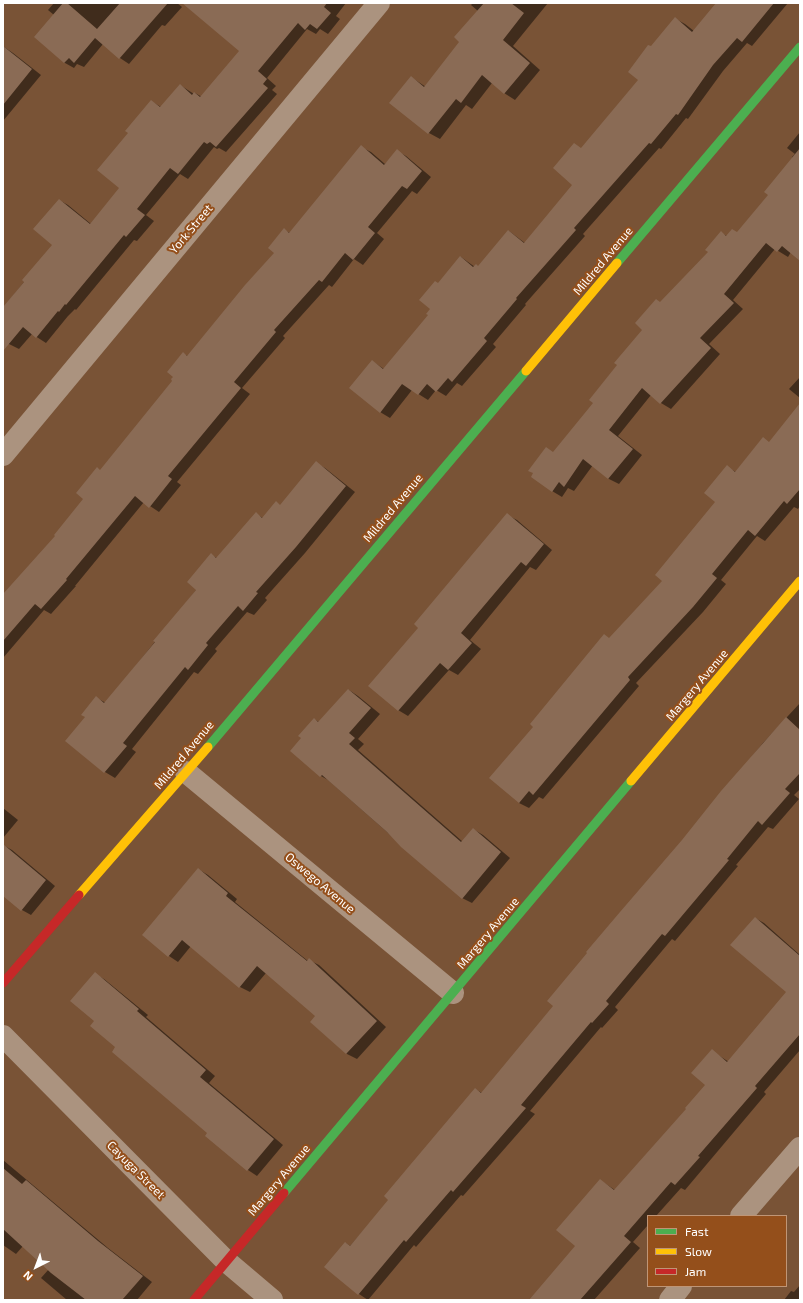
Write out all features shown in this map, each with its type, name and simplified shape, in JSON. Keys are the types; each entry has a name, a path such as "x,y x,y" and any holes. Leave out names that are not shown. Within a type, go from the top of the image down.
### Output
{"street":[{"name":"York Street","path":"3,455 379,3"},
{"name":"Mildred Avenue","path":"3,984 186,772 800,47"},
{"name":"Margery Avenue","path":"194,1300 800,580"},
{"name":"Oswego Avenue","path":"186,772 453,993"},
{"name":"Cayuga Street","path":"3,1036 226,1261 272,1300"},
{"path":"742,1215 800,1148"},
{"path":"670,1300 681,1287"}],"building":[{"path":"63,3 67,3 97,29 120,3 168,3 119,59 95,38 74,63 69,58 64,63 34,37"},
{"path":"182,3 327,3 324,7 331,13 317,29 310,24 305,30 298,23 258,71 267,79 263,84 268,88 216,147 210,142 207,144 204,142 178,174 170,168 137,209 145,215 126,237 124,235 66,305 65,304 59,312 58,311 36,338 23,327 3,351 3,307 24,282 22,280 52,245 33,229 59,199 90,224 119,188 97,170 128,133 125,131 151,100 160,107 180,84 192,95 194,92 200,97 239,51"},
{"path":"484,3 511,3 524,13 503,40 530,63 504,94 482,75 461,103 456,99 428,134 389,103 411,76 424,87 459,42 454,37"},
{"path":"716,3 774,3 742,42 737,38 713,65 678,115 676,114 651,144 649,143 574,228 576,230 516,298 517,299 484,338 487,341 452,382 448,378 436,392 427,384 418,395 402,384 380,413 349,388 372,360 383,369 428,315 426,314 430,309 419,300 435,281 438,283 460,256 473,267 476,264 478,266 508,230 524,243 572,185 553,168 574,143 581,148 638,80 628,72 648,45 651,46 675,17 692,32"},
{"path":"3,46 32,69 3,105"},
{"path":"361,145 384,165 397,149 422,171 407,189 402,186 368,227 375,233 353,260 345,253 322,282 319,280 274,330 276,332 234,382 241,388 168,476 172,479 149,508 135,496 66,579 67,580 41,609 35,604 3,641 3,594 55,536 54,535 83,499 76,493 97,467 100,470 172,381 171,379 173,377 167,372 183,352 187,356 245,285 274,253 268,248 284,228 289,233"},
{"path":"800,148 800,261 782,246 777,252 766,243 724,294 734,303 700,338 711,348 660,404 642,388 609,430 633,449 608,479 583,459 564,487 559,482 552,492 531,477 533,473 528,471 546,447 553,452 593,403 589,400 617,365 614,363 642,330 635,323 656,299 660,302 708,252 705,250 721,231 726,236 732,229 737,232 768,195 764,192"},
{"path":"800,403 800,489 787,504 784,501 755,536 748,530 712,574 717,578 693,607 628,677 630,680 533,795 529,791 519,803 489,778 533,727 530,724 604,634 609,638 662,581 655,575 715,502 704,493 727,465 735,472 763,437 769,442"},
{"path":"316,461 346,486 296,547 256,592 258,593 243,611 238,606 206,643 208,645 188,670 185,667 123,743 127,746 104,773 65,741 85,717 81,715 96,696 104,703 155,642 153,641 196,590 187,582 211,553 216,558 256,512 262,518 276,501 280,505"},
{"path":"507,513 544,544 526,566 521,562 461,633 472,643 448,670 440,663 398,711 368,686 418,628 414,624"},
{"path":"348,689 371,708 349,733 355,738 349,744 461,842 473,828 501,852 462,899 401,847 387,832 322,775 320,777 290,751 301,738 298,736 314,718 318,722"},
{"path":"786,717 800,730 800,773 785,789 790,793 762,825 758,821 727,859 729,860 665,936 662,934 606,1001 609,1004 592,1023 591,1022 521,1105 526,1108 453,1192 451,1190 406,1242 404,1240 358,1295 324,1267 345,1242 350,1246 388,1200 384,1196 475,1088 481,1093 553,1006 547,1001 587,953 586,952 682,840 721,791"},
{"path":"3,844 46,880 21,911 3,896"},
{"path":"198,868 228,893 226,896 307,961 309,958 377,1021 346,1054 310,1022 315,1016 257,966 239,988 182,940 168,957 142,935"},
{"path":"755,917 800,956 800,1034 755,1086 757,1088 698,1156 700,1157 675,1185 671,1182 624,1236 631,1242 580,1300 529,1300 575,1246 556,1230 600,1179 614,1190 686,1109 685,1108 705,1085 691,1073 712,1049 727,1062 786,992 730,945"},
{"path":"95,972 139,1009 137,1011 206,1070 200,1077 274,1139 247,1171 205,1136 207,1133 112,1052 115,1047 90,1026 94,1021 70,1001"},
{"path":"3,1168 22,1184 26,1180 98,1241 143,1276 122,1300 86,1300 51,1273 3,1229"}],"traffic: fast":[{"path":"617,263 800,47"},
{"path":"208,747 526,371"},
{"path":"284,1193 631,781"}],"traffic: slow":[{"path":"526,371 617,263"},
{"path":"631,781 800,581"},
{"path":"79,895 208,747"}],"traffic: jam":[{"path":"3,983 79,895"},
{"path":"194,1300 284,1193"}]}
